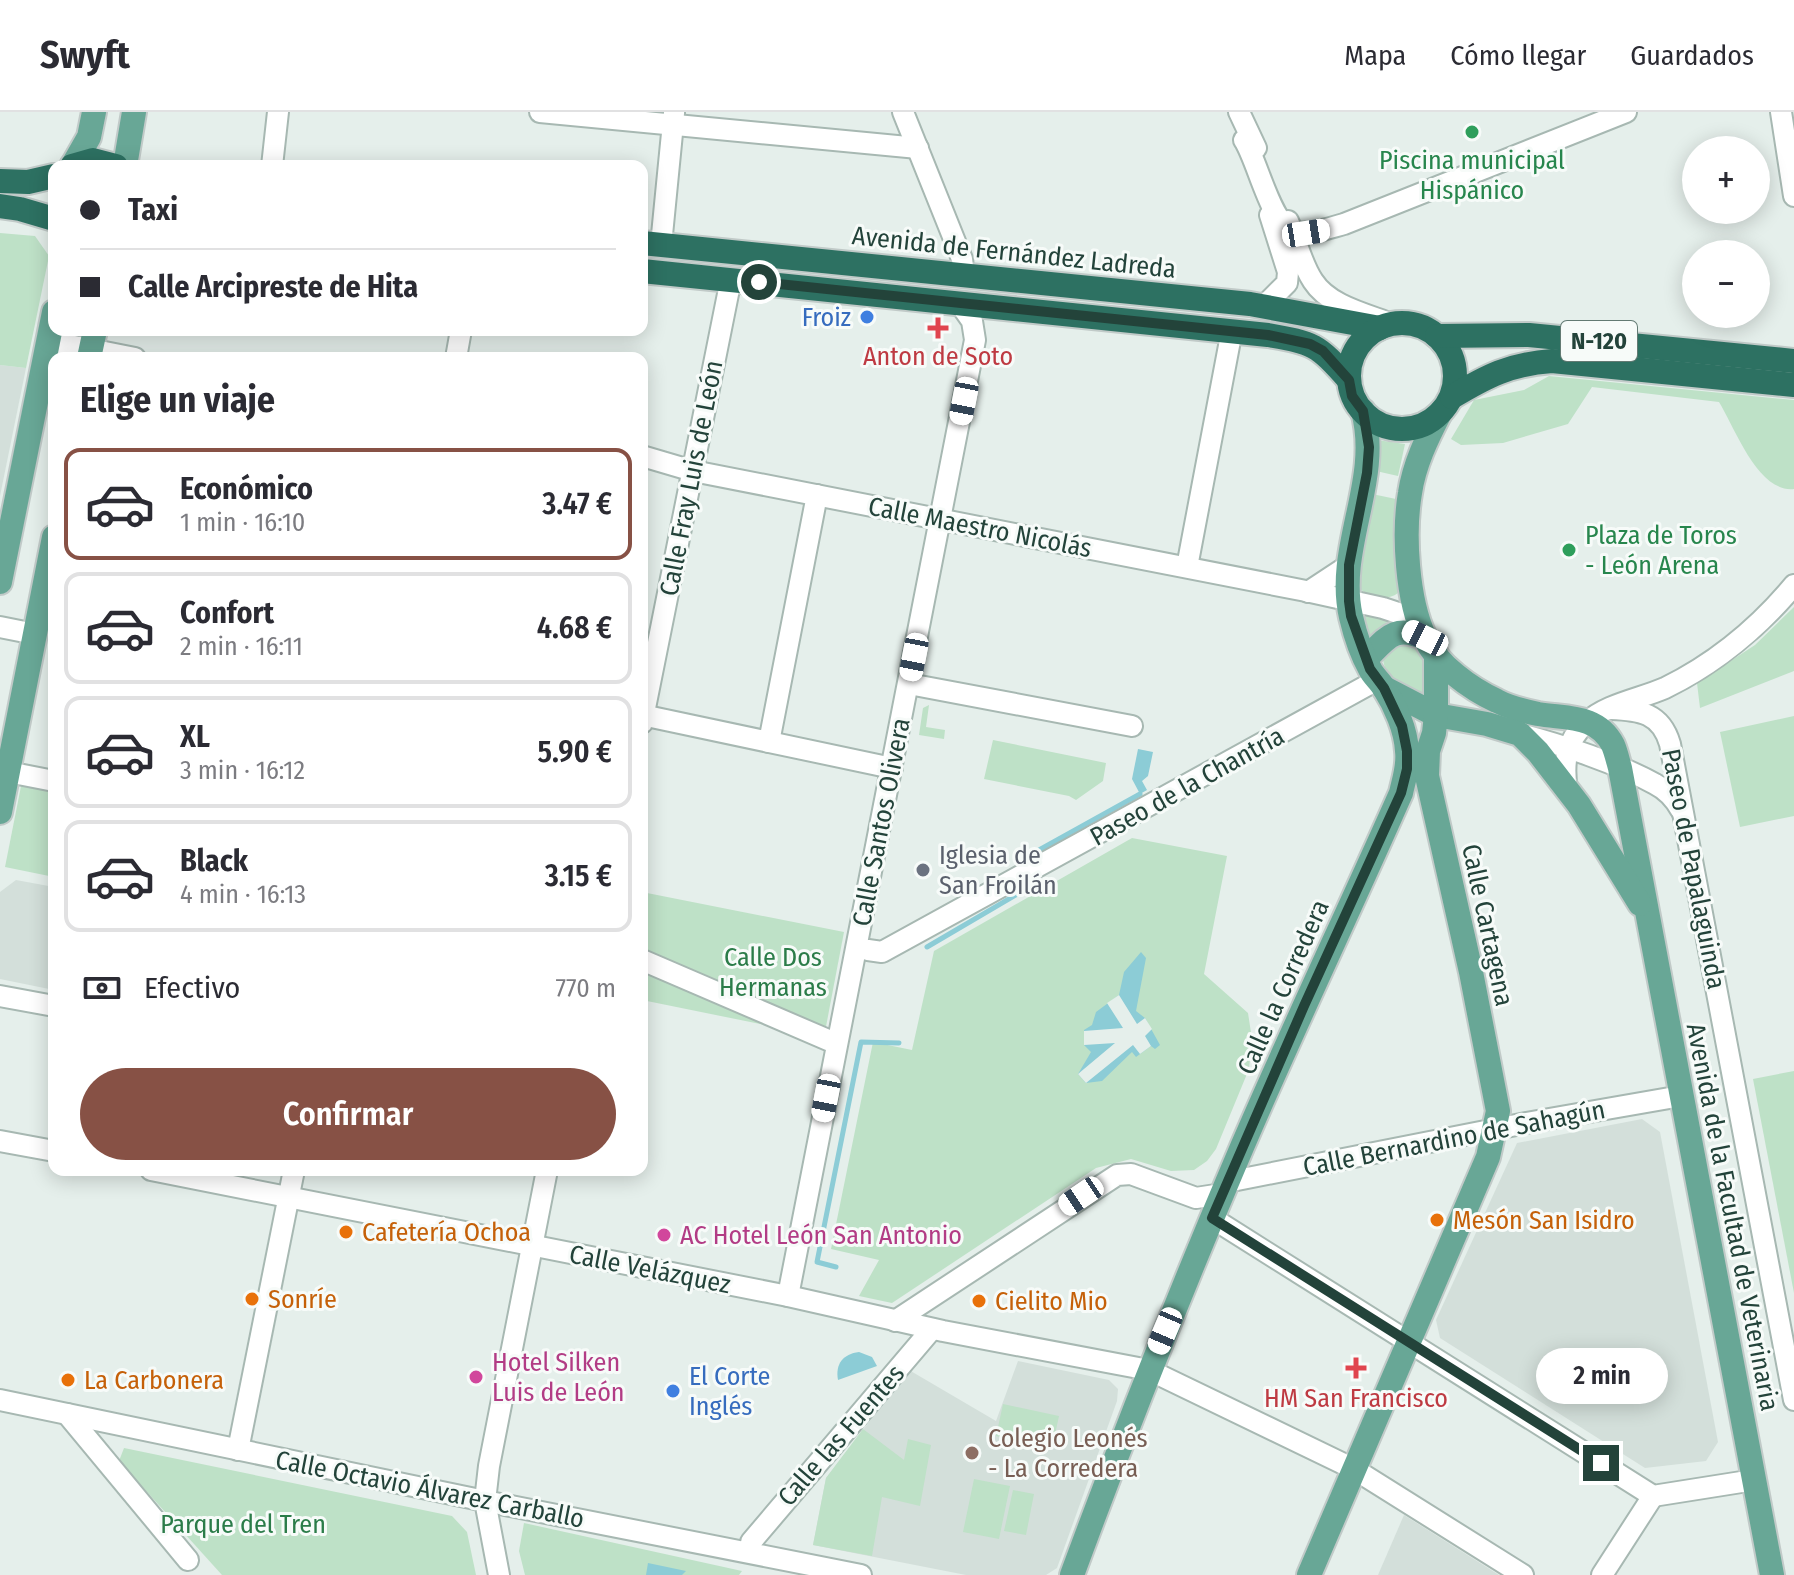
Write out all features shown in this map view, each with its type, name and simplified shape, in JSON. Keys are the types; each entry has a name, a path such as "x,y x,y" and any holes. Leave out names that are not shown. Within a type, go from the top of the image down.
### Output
{"highway":[{"path":"0,181 28,182 48,177"},
{"path":"0,206 48,216"},
{"name":"Avenida de Fernández Ladreda","path":"652,244 1264,306 1386,326"},
{"path":"648,272 1232,330 1310,344 1323,351 1349,380"},
{"path":"1363,411 1352,396 1349,380 1351,361 1367,336 1386,326"},
{"name":"N-120","path":"1386,326 1424,327 1437,336 1529,335 1759,369 1794,385"},
{"path":"1437,336 1453,363 1455,380 1446,405"},
{"name":"N-120","path":"1363,411 1377,424 1400,429 1418,427 1492,373 1529,363 1552,361 1759,369 1794,361"}],"main road":[{"path":"76,160 89,137 94,112"},
{"path":"126,160 134,112"},
{"path":"0,582 50,336"},
{"path":"1446,405 1422,451 1409,493 1410,582 1427,637 1458,676 1495,701 1516,709 1588,721"},
{"name":"Calle la Corredera","path":"1072,1575 1149,1370 1212,1218 1401,793 1407,769 1402,726 1376,676 1351,616 1349,601 1349,565 1369,447 1363,411"},
{"path":"0,812 35,634 48,594"},
{"path":"1427,637 1400,631 1385,638 1376,676 1435,724 1487,724 1520,734"},
{"name":"Calle Cartagena","path":"1309,1575 1488,1157 1498,1111 1471,972 1430,798 1428,751 1435,724 1427,637"},
{"name":"Avenida de la Facultad de Veterinaria","path":"1588,721 1601,730 1612,744 1620,768 1772,1575"},
{"name":"Avenida de la Facultad de Veterinaria","path":"1520,734 1579,805 1647,916"}],"street":[{"path":"273,160 278,112"},
{"path":"540,112 673,118 918,148"},
{"path":"903,112 962,259 964,275"},
{"path":"1237,112 1288,272 1287,283 1280,293 1264,306"},
{"path":"1237,112 1314,282 1324,294 1386,326"},
{"path":"1244,140 1252,152 1276,218 1284,228 1293,232 1322,230 1626,112"},
{"path":"1781,112 1794,196"},
{"path":"652,244 673,118"},
{"name":"Calle Fray Luis de León","path":"648,693 731,279"},
{"name":"Calle Santos Olivera","path":"788,1296 975,340 972,321 960,304"},
{"path":"1187,567 1232,330"},
{"path":"49,341 114,352"},
{"name":"Calle Maestro Nicolás","path":"648,458 693,471 1349,601 1427,637"},
{"path":"769,742 817,495"},
{"path":"1314,593 1349,565"},
{"path":"1567,790 1564,774 1568,750 1575,734 1588,721 1666,687 1706,664 1759,624 1794,585"},
{"path":"0,627 35,634"},
{"name":"Paseo de la Chantría","path":"868,950 882,952 1376,676"},
{"path":"909,684 1132,726"},
{"name":"Paseo de Papalaguinda","path":"1611,709 1633,710 1658,720 1666,728 1794,1400"},
{"path":"648,719 892,768"},
{"path":"1520,734 1620,768 1657,785 1675,799 1683,814"},
{"path":"8,772 48,780"},
{"path":"1401,793 1430,798"},
{"path":"648,963 828,1040"},
{"path":"0,996 48,1005"},
{"name":"Calle Bernardino de Sahagún","path":"1225,1188 1494,1130 1681,1096"},
{"path":"0,1141 48,1150"},
{"name":"Calle las Fuentes","path":"895,1321 1117,1175 1131,1174 1196,1198 1225,1188"},
{"name":"Calle Velázquez","path":"182,1176 788,1296 932,1329 1149,1370 1354,1469 1523,1575"},
{"path":"238,1450 293,1176"},
{"path":"499,1575 485,1501 489,1466 546,1176"},
{"path":"1212,1218 1653,1496 1754,1480"},
{"name":"Calle las Fuentes","path":"751,1542 932,1329"},
{"name":"Calle Octavio Álvarez Carballo","path":"0,1400 861,1575"},
{"path":"67,1414 188,1560"},
{"path":"1602,1575 1653,1496"}],"shaded area":[{"path":"0,365 26,368 0,496"},
{"path":"16,880 48,886 48,989 0,979 0,892"},
{"path":"1642,1119 1660,1132 1718,1442 1706,1461 1645,1468 1440,1338 1436,1320 1517,1143"},
{"name":"Colegio Leonés - La Corredera","path":"1018,1361 1109,1380 1118,1389 1117,1401 1057,1568 1046,1575 966,1575 813,1545 826,1478 909,1370 996,1421"},
{"path":"1404,1515 1488,1568 1499,1575 1378,1575"}],"green space":[{"path":"0,233 35,236 48,255 48,261 26,368 0,365"},
{"path":"1549,376 1794,400 1794,489 1769,481 1759,470 1719,402 1592,387 1568,424 1503,443 1461,445 1451,439 1474,400 1524,390"},
{"path":"1377,440 1405,444 1398,476 1376,471"},
{"path":"1372,494 1396,499 1400,591 1384,598 1372,596 1357,586"},
{"path":"1794,607 1794,671 1700,708 1697,683 1755,645"},
{"path":"1361,613 1389,621 1369,636"},
{"path":"1402,640 1418,650 1423,662 1425,693 1420,697 1399,684 1385,667 1383,651"},
{"path":"929,705 926,727 945,730 944,739 919,735 923,708"},
{"path":"1794,716 1794,816 1740,827 1720,732"},
{"path":"993,740 1106,763 1103,781 1076,800 984,779"},
{"path":"24,771 48,776 48,876 5,867"},
{"path":"1132,838 1227,856 1204,974 1248,1013 1252,1039 1249,1069 1216,1149 1207,1161 1194,1170 1171,1171 1131,1159 1096,1168 892,1303 859,1296 879,1260 831,1249 873,1042 912,1050 934,951"},
{"name":"Calle Dos Hermanas","path":"648,893 844,932 824,1037 648,1001"},
{"path":"1794,1071 1794,1293 1753,1079"},
{"path":"1003,1404 1059,1416 1052,1449 996,1436"},
{"path":"863,1429 904,1460 908,1439 931,1445 920,1506 882,1497 872,1556 813,1545 826,1478"},
{"name":"Parque del Tren","path":"124,1448 452,1516 467,1532 476,1575 222,1575 119,1461"},
{"path":"974,1479 1010,1486 999,1539 963,1532"},
{"path":"1013,1490 1034,1494 1026,1535 1004,1531"},
{"path":"524,1523 742,1571 739,1575 525,1575 519,1551"}],"water":[{"path":"1138,749 1153,752 1148,776 1142,781 1147,790 1140,794 1132,779"},
{"path":"1141,952 1146,958 1136,1011 1145,1018 1160,1045 1155,1049 1151,1046 1136,1057 1132,1052 1102,1081 1086,1083 1078,1074 1091,1052 1084,1045 1084,1030 1092,1025 1096,1012 1119,995 1124,972"},
{"path":"859,1352 872,1357 877,1366 838,1380 841,1361"},
{"path":"648,1563 686,1571 682,1575 646,1575"}],"pier":[{"path":"1119,995 1137,1024 1145,1018 1152,1029 1145,1036 1151,1046 1140,1054 1133,1045 1086,1083 1078,1074 1115,1043 1084,1045 1084,1031 1123,1028 1107,1003"}],"waterway":[{"path":"1028,863 1030,855 1140,794"},
{"path":"927,947 1024,890 1025,886"},
{"path":"836,1267 817,1262 861,1042 899,1043"}],"place":[{"name":"Piscina municipal Hispánico","path":"1472,132"},
{"name":"Froiz","path":"867,317"},
{"name":"Anton de Soto","path":"938,328"},
{"name":"Plaza de Toros - León Arena","path":"1569,550"},
{"name":"Iglesia de San Froilán","path":"923,870"},
{"name":"Mesón San Isidro","path":"1437,1220"},
{"name":"Cafetería Ochoa","path":"346,1232"},
{"name":"AC Hotel León San Antonio","path":"664,1235"},
{"name":"Sonríe","path":"252,1299"},
{"name":"Cielito Mio","path":"979,1301"},
{"name":"HM San Francisco","path":"1356,1368"},
{"name":"Hotel Silken Luis de León","path":"476,1377"},
{"name":"La Carbonera","path":"68,1380"},
{"name":"El Corte Inglés","path":"673,1391"},
{"name":"Colegio Leonés - La Corredera","path":"972,1453"}],"route":[{"path":"759,282 1268,335 1310,344 1323,351 1349,380 1352,396 1363,411 1369,447 1349,565 1351,616 1370,669 1384,688 1402,726 1407,769 1401,793 1212,1218 1601,1463"}]}
